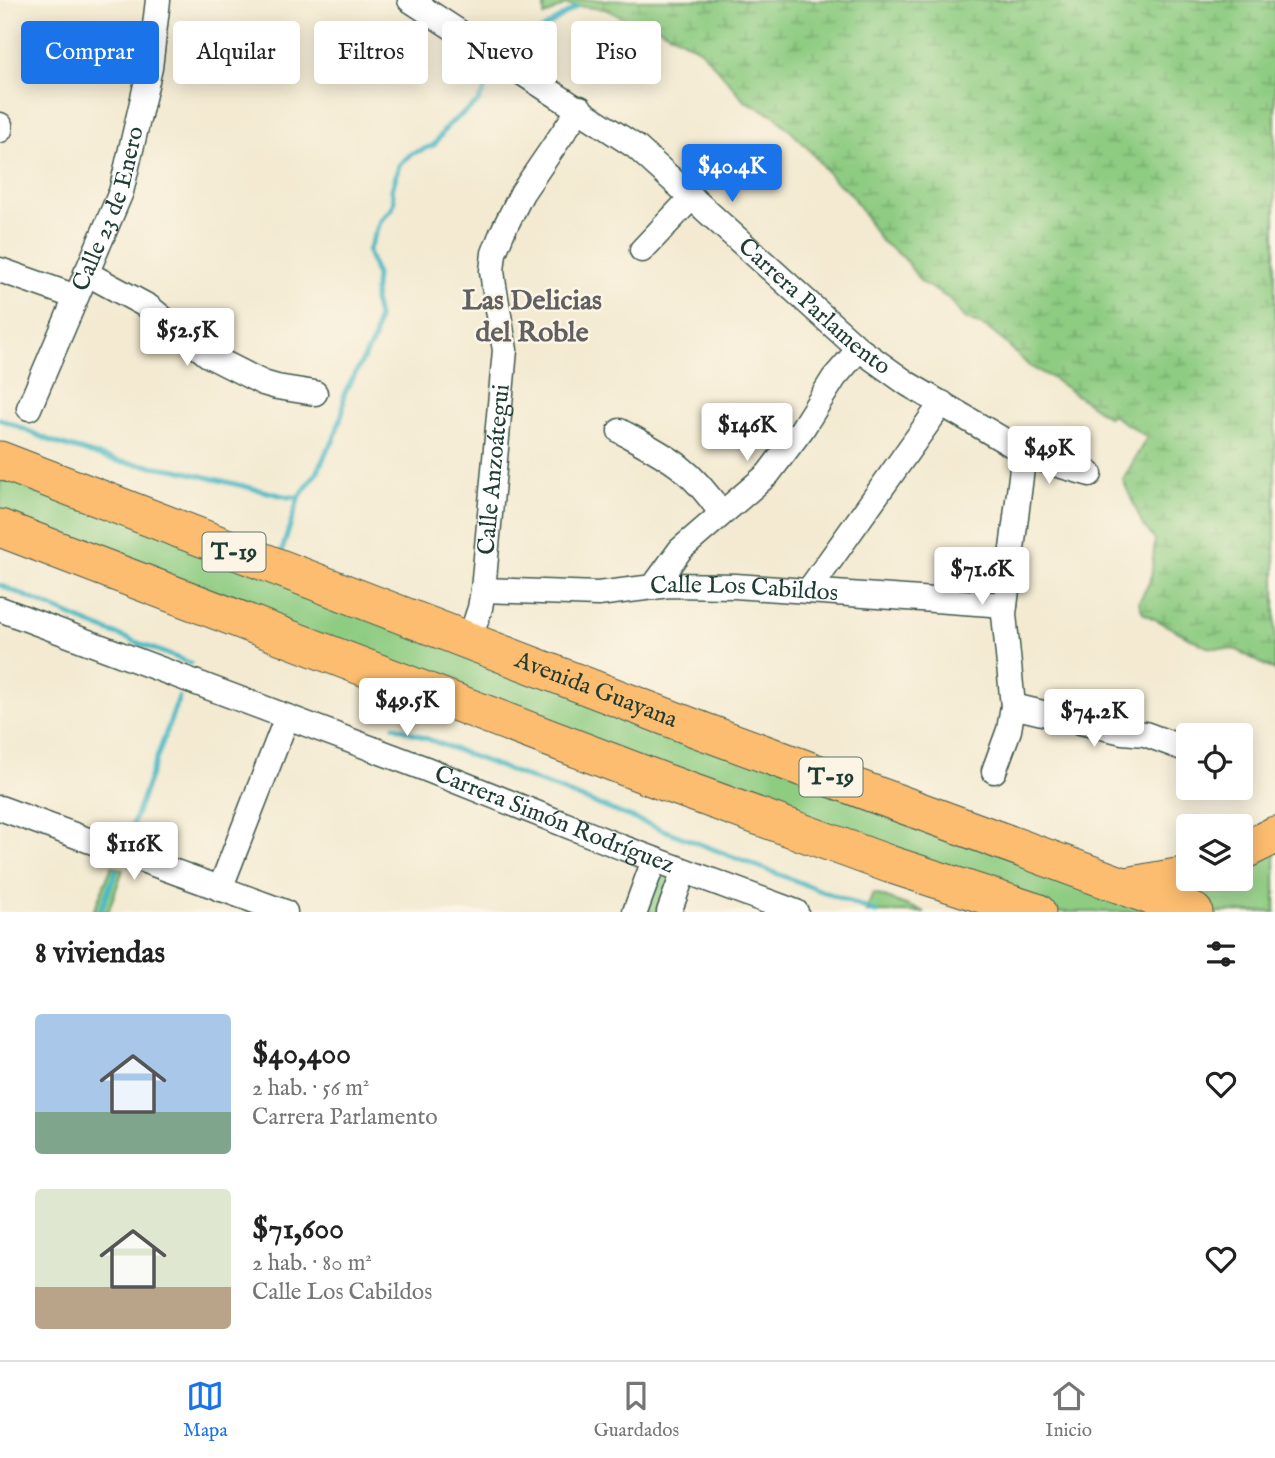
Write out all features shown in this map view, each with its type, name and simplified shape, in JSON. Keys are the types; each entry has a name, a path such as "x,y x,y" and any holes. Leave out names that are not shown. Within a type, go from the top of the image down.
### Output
{"highway":[{"name":"Avenida Guayana","path":"0,460 469,642 1194,912"},
{"name":"T-19","path":"0,528 664,782 889,864 1037,912"},
{"path":"1253,846 1275,835"},
{"path":"1125,887 1176,877"}],"street":[{"name":"Calle 23 de Enero","path":"29,408 121,192 150,68 158,0"},
{"name":"Carrera Parlamento","path":"410,0 580,108 636,147 859,349 896,377 1024,452 1090,474"},
{"name":"Calle Anzoátegui","path":"469,642 484,590 505,350 492,271 495,253 522,193 580,108"},
{"path":"642,250 692,197"},
{"path":"0,270 76,297"},
{"path":"86,274 149,307 208,355 263,383 315,393"},
{"path":"653,587 680,550 768,474 803,429 834,378 859,349"},
{"path":"809,590 942,403"},
{"path":"620,431 695,477 721,513"},
{"path":"994,771 1009,730 1013,706 1006,646 1005,605 1024,452"},
{"name":"Calle Los Cabildos","path":"484,590 598,594 687,585 809,590 1005,605"},
{"name":"Carrera Simón Rodríguez","path":"0,609 796,912"},
{"path":"1013,706 1123,732 1144,734 1176,746"},
{"path":"220,889 287,718"},
{"path":"0,808 285,912"},
{"path":"635,912 654,860"},
{"path":"669,912 684,871"}],"green space":[{"path":"544,0 1275,0 1275,671 1237,650 1207,647 1143,613 1139,602 1151,579 1155,540 1143,525 1123,480 1147,437 1112,415 1108,417 1052,378 1029,366 987,328 964,318 948,298 921,282 904,258 881,241 850,193 834,180 806,146 774,115 745,101 701,50 661,29 661,21 631,21 605,9 565,5 544,16"},
{"path":"0,460 1125,887 1176,880 1176,891 1253,891 1253,846 1275,835 1275,912 1037,912 0,528"},
{"path":"654,860 684,871 669,912 635,912"},
{"path":"112,866 123,870 108,912 93,912"},
{"path":"873,893 925,912 866,912"}],"waterway":[{"path":"555,21 576,7"},
{"path":"281,554 299,497 318,471 333,442 343,411 344,394 374,340 378,317 374,300 376,275 368,251 381,220 392,209 392,190 399,165 411,154 434,145 448,125 477,103 485,84"},
{"path":"0,419 56,443 117,461 178,470 288,497 299,497"},
{"path":"0,585 190,663"},
{"path":"127,840 179,697"},
{"path":"394,726 876,912"},
{"path":"100,912 116,871"}],"district":[{"name":"Las Delicias del Roble","path":"532,317"}]}
